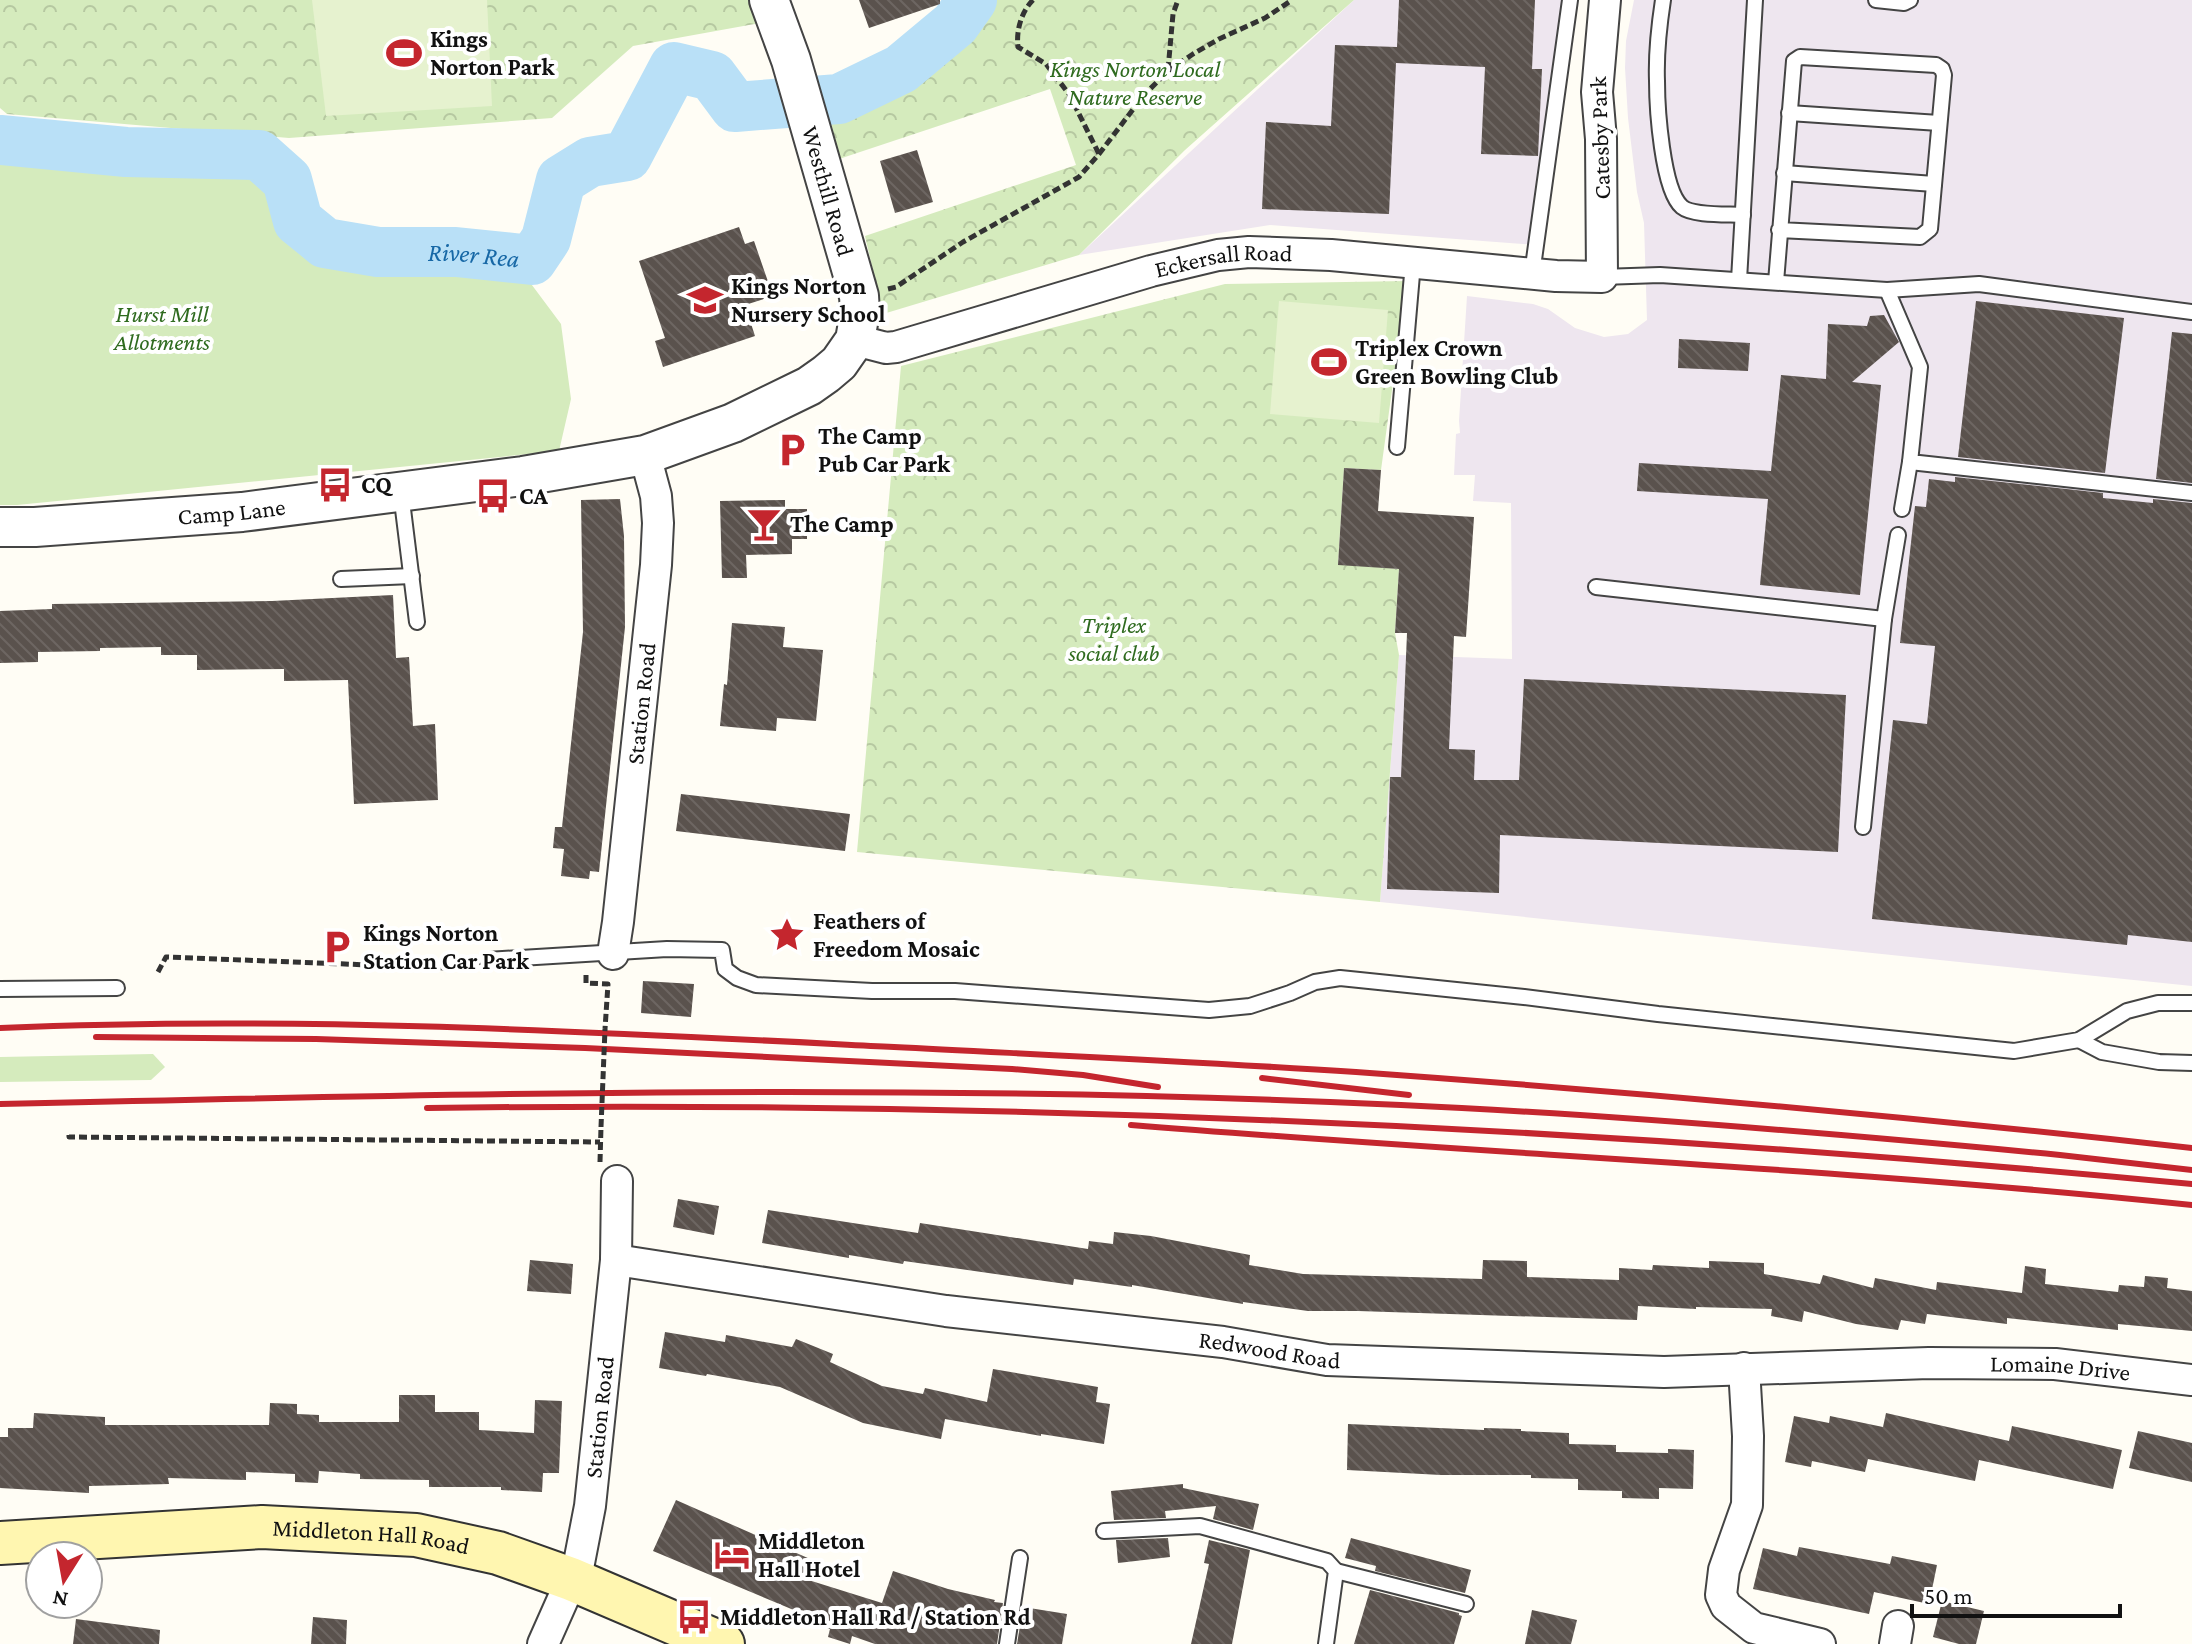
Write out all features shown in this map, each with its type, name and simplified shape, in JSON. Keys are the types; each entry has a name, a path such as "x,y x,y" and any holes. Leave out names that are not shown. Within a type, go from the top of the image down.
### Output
{"main road":[{"name":"Middleton Hall Road","path":"0,1543 262,1527 416,1535 498,1553 571,1579 723,1644"}],"street":[{"name":"Westhill Road","path":"769,0 791,60 859,296 860,312 855,340"},
{"name":"Catesby Park","path":"1602,277 1601,139 1597,92 1605,0"},
{"name":"Eckersall Road","path":"855,340 886,348 896,347 1151,271 1218,255 1249,252 1602,277"},
{"name":"Camp Lane","path":"0,527 242,512 523,476 645,455 733,423 809,386 839,363 855,340"},
{"name":"Station Road","path":"600,960 618,922 656,565 656,496 645,455"},
{"name":"Station Road","path":"543,1644 579,1563 590,1506 616,1260 617,1181"},
{"name":"Redwood Road","path":"616,1260 946,1311 1223,1342 1327,1360 1664,1372 1929,1363"},
{"name":"Lomaine Drive","path":"1929,1363 2055,1364 2192,1380"},
{"path":"1744,1368 1748,1436 1747,1505 1724,1570 1721,1595 1726,1606 1754,1628 1820,1644"}],"lane":[{"path":"1532,274 1570,0"},
{"path":"1663,0 1656,78 1665,165 1674,197 1680,206 1690,211 1743,215"},
{"path":"1739,280 1755,0"},
{"path":"1876,0 1904,3 1910,0"},
{"path":"1776,282 1779,230 1794,61 1800,57 1936,65 1942,69 1944,75 1930,229 1920,237 1779,230"},
{"path":"1789,113 1939,123"},
{"path":"1784,173 1934,184"},
{"path":"1397,447 1413,263"},
{"path":"1602,277 1660,275 1887,290 1979,284 2192,312"},
{"path":"1887,290 1920,367 1902,509"},
{"path":"1910,462 2192,493"},
{"path":"401,492 417,622"},
{"path":"1863,827 1884,619 1898,535"},
{"path":"341,579 412,576"},
{"path":"1596,587 1884,619"},
{"path":"486,965 545,956 600,960 667,949 722,950 725,969 737,978 756,985 872,991 955,991 1209,1010 1250,1006 1315,982 1340,978 2014,1051 2079,1040 2127,1011 2158,1003 2192,1003"},
{"path":"0,989 117,988"},
{"path":"2079,1040 2102,1052 2159,1062 2192,1063"},
{"path":"1104,1531 1200,1526 1327,1561 1336,1571 1466,1604"},
{"path":"1007,1644 1020,1558"},
{"path":"1326,1644 1336,1571"}],"path":[{"path":"1033,0 1026,7 1016,35 1018,47 1046,64 1069,94 1099,154"},
{"path":"1168,71 1173,14 1178,0"},
{"path":"859,296 896,287 963,242 1066,186 1079,177 1144,95 1168,71 1219,39 1265,18 1292,0"},
{"path":"158,972 166,957 486,965"},
{"path":"69,1135 600,1142 608,984 586,983 600,960"}],"shaded area":[{"path":"1354,0 1569,0 1536,245 1270,225 1079,255"},
{"path":"1634,0 2192,0 2192,986 1380,902 1399,655 1512,659 1511,503 1473,501 1475,475 1454,475 1456,434 1460,433 1467,296 1533,304 1548,309 1575,328 1604,337 1628,334 1647,320 1644,223 1637,192 1625,68 1626,41"}],"green space":[{"name":"Kings Norton Park","path":"0,0 756,0 760,23 633,46 552,118 289,138 7,114 0,108"},
{"name":"Kings Norton Park","path":"312,0 487,0 492,106 326,116"},
{"name":"Kings Norton Local Nature Reserve","path":"945,0 1354,0 1185,150 1079,255 883,314 865,236 1076,165 1050,89 839,159 823,85 930,26"},
{"name":"Hurst Mill Allotments","path":"0,153 259,174 271,190 287,226 315,250 345,259 379,263 458,264 492,258 523,273 561,324 571,399 559,451 0,505"},
{"name":"Triplex social club","path":"1407,281 1381,470 1344,468 1338,564 1399,569 1395,633 1399,655 1380,902 857,852 901,366 1225,284"},
{"name":"Triplex Crown Green Bowling Club","path":"1279,301 1388,310 1379,423 1270,414"},
{"path":"153,1054 165,1067 151,1080 0,1082 0,1057"}],"building":[{"path":"859,0 940,0 940,4 869,28"},
{"path":"1399,0 1535,0 1532,69 1542,69 1538,156 1481,154 1485,67 1396,63 1389,214 1262,209 1266,122 1331,126 1335,45 1397,47"},
{"path":"917,150 933,202 895,213 880,161"},
{"name":"Kings Norton Nursery School","path":"739,227 745,244 754,241 773,296 745,305 755,336 663,367 655,341 665,338 639,261"},
{"path":"1976,301 2124,318 2105,473 1958,457"},
{"path":"1884,315 1899,342 1852,382 1881,385 1860,595 1760,585 1768,499 1637,491 1639,463 1771,471 1781,375 1826,379 1828,324 1867,326 1870,316"},
{"path":"2172,332 2192,334 2192,483 2156,479"},
{"path":"1679,339 1750,343 1748,371 1678,368"},
{"path":"1344,468 1381,470 1378,511 1474,517 1466,637 1454,636 1449,749 1475,750 1474,780 1519,780 1524,679 1846,695 1838,852 1500,835 1499,893 1387,889 1390,777 1401,777 1407,633 1395,633 1399,569 1338,565"},
{"path":"1955,477 2103,493 2103,498 2192,503 2192,942 2128,935 2127,945 1872,919 1893,720 1927,724 1935,646 1900,643 1915,506 1926,507 1929,479 1955,482"},
{"path":"620,499 624,536 625,627 599,872 590,871 589,879 561,876 564,849 553,848 555,827 562,827 583,632 581,500"},
{"name":"The Camp","path":"785,500 785,509 807,509 807,539 792,539 792,554 746,555 747,578 722,578 720,501"},
{"path":"393,595 396,658 409,657 413,726 435,724 438,800 354,804 348,680 284,681 284,669 197,670 197,655 161,655 161,647 38,652 38,662 0,663 0,611 52,609 52,604 272,601"},
{"path":"732,623 785,627 783,647 823,650 816,721 777,718 776,731 720,726"},
{"path":"681,794 850,814 845,851 676,831"},
{"path":"643,981 694,984 691,1017 641,1013"},
{"path":"678,1199 719,1206 714,1235 673,1227"},
{"path":"768,1210 918,1233 920,1223 1088,1249 1089,1241 1113,1244 1114,1232 1151,1236 1250,1255 1249,1265 1303,1274 1482,1279 1483,1260 1527,1261 1527,1277 1619,1280 1619,1268 1652,1270 1653,1265 1709,1268 1709,1261 1764,1263 1764,1274 1820,1284 1823,1275 1873,1288 1875,1278 1936,1290 1937,1282 2022,1293 2025,1266 2046,1269 2045,1284 2118,1292 2119,1285 2144,1287 2145,1276 2168,1278 2167,1288 2192,1291 2192,1331 2118,1324 2118,1330 2007,1318 2007,1324 1927,1314 1925,1324 1901,1320 1898,1330 1856,1324 1804,1311 1802,1322 1771,1316 1772,1309 1696,1307 1638,1306 1637,1320 1308,1311 1243,1304 1132,1285 1074,1279 1073,1285 904,1261 903,1264 849,1255 849,1258 762,1243"},
{"path":"530,1260 573,1264 571,1294 527,1291"},
{"path":"665,1332 725,1342 726,1335 792,1347 796,1339 833,1354 830,1362 882,1386 923,1394 925,1388 987,1402 993,1369 1098,1387 1096,1402 1110,1404 1104,1444 945,1419 941,1439 863,1423 780,1387 659,1368"},
{"path":"399,1395 435,1395 435,1412 479,1412 479,1430 534,1433 535,1400 562,1401 559,1473 543,1473 542,1492 501,1490 501,1487 429,1487 429,1480 360,1479 360,1474 319,1471 318,1483 295,1482 295,1474 246,1472 246,1480 168,1478 169,1484 89,1486 89,1493 0,1488 0,1437 8,1437 8,1428 33,1428 34,1413 105,1417 105,1425 269,1425 270,1403 297,1404 297,1414 319,1415 319,1422 399,1422"},
{"path":"1886,1413 2009,1441 2012,1426 2122,1450 2113,1489 1979,1460 1975,1481 1868,1459 1865,1472 1812,1461 1811,1467 1785,1462 1794,1416 1829,1423 1830,1416 1883,1427"},
{"path":"1348,1424 1521,1429 1569,1433 1569,1444 1616,1445 1616,1452 1694,1450 1693,1489 1659,1488 1659,1499 1622,1498 1622,1491 1578,1490 1578,1479 1347,1470"},
{"path":"2138,1431 2192,1443 2192,1482 2129,1468"},
{"path":"1183,1484 1183,1488 1259,1504 1253,1530 1213,1519 1216,1506 1165,1511 1166,1518 1114,1520 1111,1491"},
{"path":"676,1500 810,1559 802,1578 882,1603 893,1571 1003,1603 997,1644 875,1644 852,1636 850,1644 828,1637 830,1629 806,1622 808,1616 653,1551"},
{"path":"1168,1538 1170,1557 1118,1563 1116,1540"},
{"path":"1351,1538 1471,1570 1465,1593 1375,1571 1376,1566 1345,1558"},
{"path":"1209,1540 1250,1550 1232,1644 1191,1644 1209,1564 1204,1563"},
{"path":"1799,1547 1890,1564 1892,1556 1937,1565 1929,1604 1874,1592 1869,1614 1753,1589 1763,1548 1797,1556"},
{"path":"1370,1590 1459,1613 1462,1616 1454,1644 1354,1644"},
{"path":"1942,1601 1984,1611 1976,1644 1959,1644 1933,1637"},
{"path":"1023,1607 1067,1614 1062,1644 1017,1644"},
{"path":"1532,1610 1577,1620 1571,1644 1525,1644"},
{"path":"313,1617 347,1620 346,1644 311,1644"},
{"path":"76,1620 160,1630 159,1644 73,1644"}],"waterway":[{"name":"River Rea","path":"0,140 126,152 259,155 287,180 298,221 325,243 378,252 456,252 532,260 546,239 561,180 590,162 627,156 674,67 712,76 735,107 839,99 901,69 955,24 972,0"}],"railway":[{"path":"0,1028 224,1023 447,1027 1183,1062 1356,1072 1670,1097 2192,1148"},
{"path":"96,1037 316,1039 585,1048 1012,1069 1083,1075 1158,1087"},
{"path":"1262,1078 1409,1095"},
{"path":"0,1104 700,1092 1226,1098 1648,1120 1978,1147 2192,1170"},
{"path":"427,1108 869,1109 1310,1122 1751,1147 2192,1184"},
{"path":"1131,1125 1927,1181 2192,1205"}],"place":[{"name":"Kings Norton Park","path":"404,53"},
{"name":"Kings Norton Nursery School","path":"705,300"},
{"name":"Triplex Crown Green Bowling Club","path":"1329,362"},
{"name":"The Camp Pub Car Park","path":"792,450"},
{"name":"CQ","path":"335,485"},
{"name":"CA","path":"493,496"},
{"name":"The Camp","path":"764,524"},
{"name":"Feathers of Freedom Mosaic","path":"787,935"},
{"name":"Kings Norton Station Car Park","path":"337,947"},
{"name":"Middleton Hall Hotel","path":"732,1555"},
{"name":"Middleton Hall Rd / Station Rd","path":"694,1617"}]}
